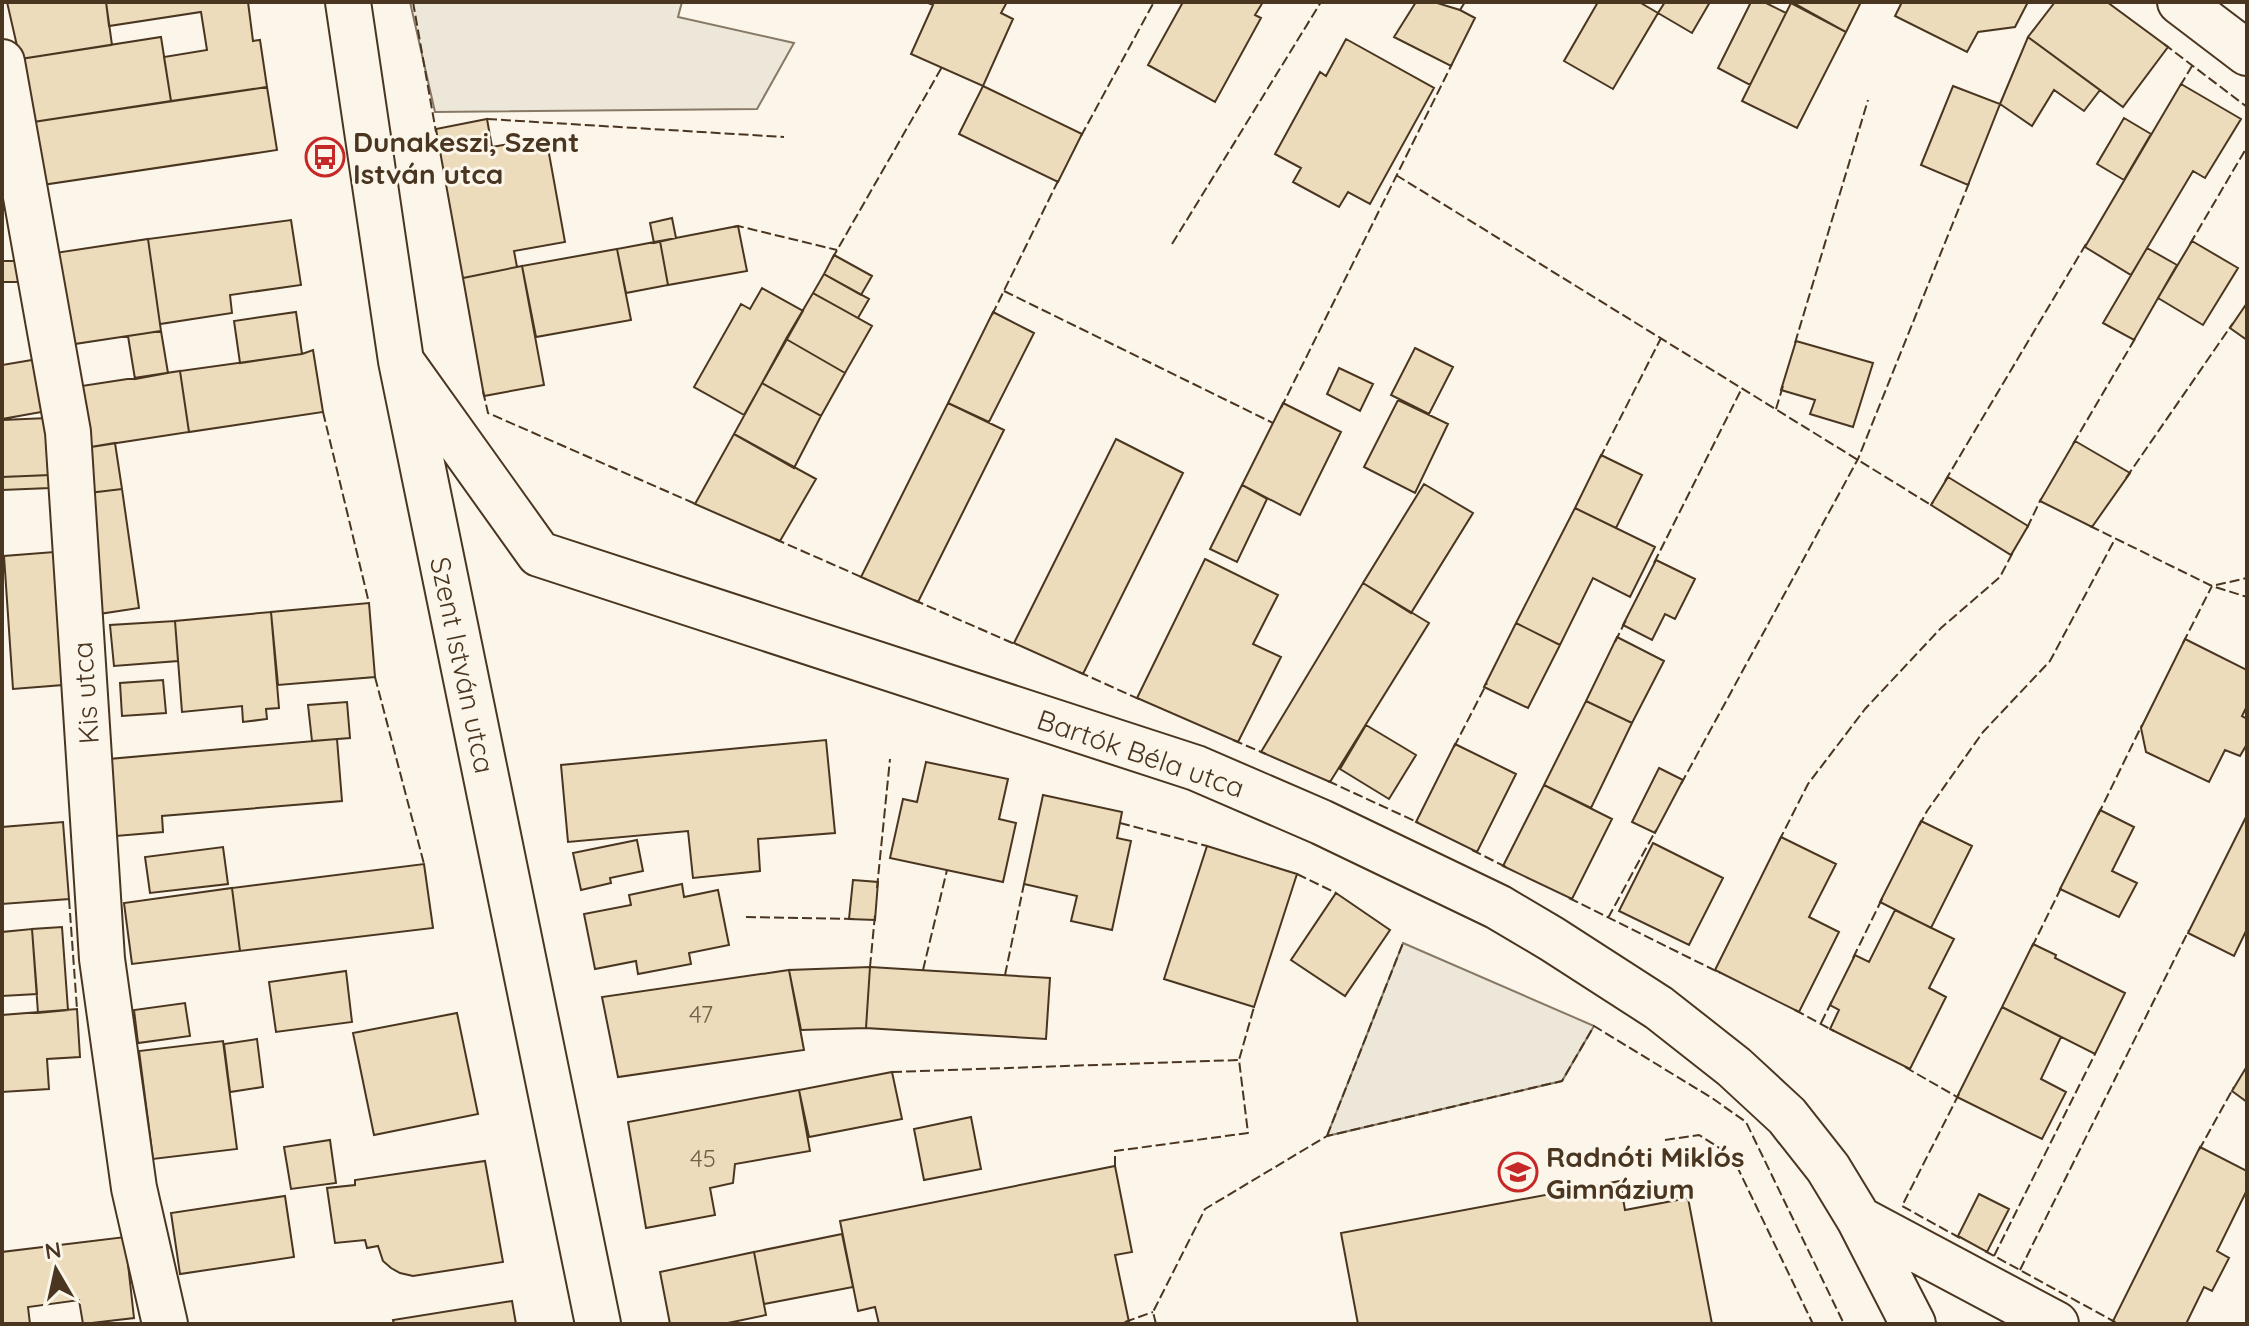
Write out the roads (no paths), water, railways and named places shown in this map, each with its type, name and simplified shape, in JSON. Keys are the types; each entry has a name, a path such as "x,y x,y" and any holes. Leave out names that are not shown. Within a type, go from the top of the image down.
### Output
{"street":[{"name":"Szent István utca","path":"348,2 401,361 598,1324"},
{"path":"2180,2 2247,53"},
{"name":"Kis utca","path":"2,62 68,432 102,959 134,1188 165,1324"},
{"name":"Bartók Béla utca","path":"401,361 539,554 1196,768 1321,822 1498,907 1552,939 1659,1008 1734,1067 1787,1116 1828,1168 1859,1219 1913,1324"},
{"path":"1859,1219 2056,1324"}],"place":[{"name":"Dunakeszi, Szent István utca","path":"325,157"},
{"name":"Radnóti Miklós Gimnázium","path":"1518,1172"}]}
